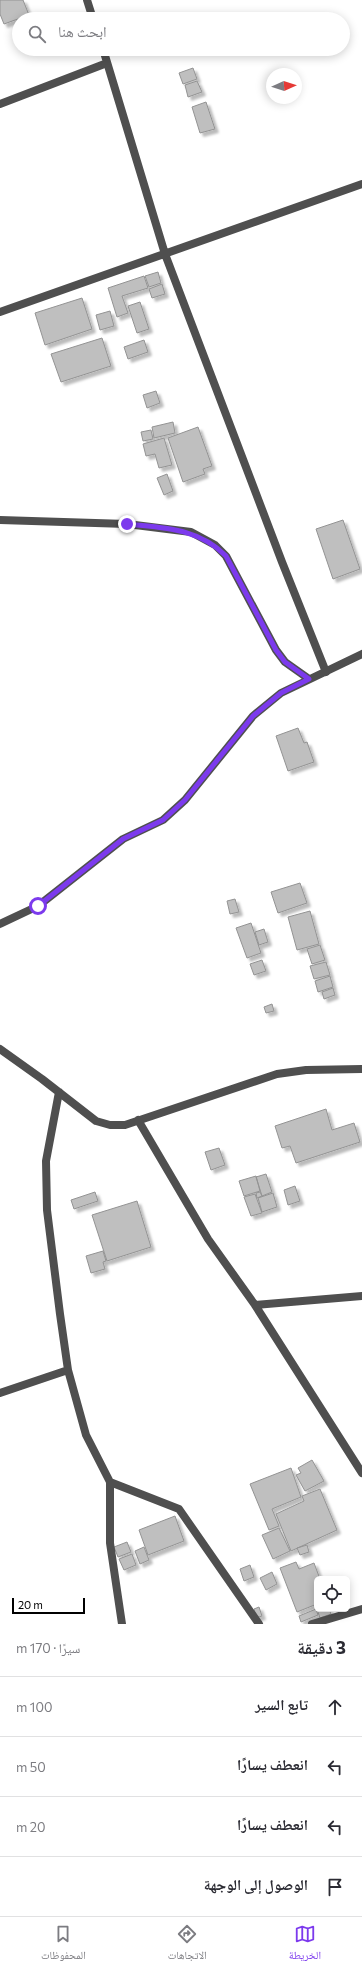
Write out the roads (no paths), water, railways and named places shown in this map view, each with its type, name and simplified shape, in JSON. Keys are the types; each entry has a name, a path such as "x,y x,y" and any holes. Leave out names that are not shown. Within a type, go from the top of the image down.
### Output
{"street":[{"path":"87,0 91,12"},
{"path":"105,56 164,254 326,672"},
{"path":"0,104 107,63"},
{"path":"0,312 362,184"},
{"path":"0,520 127,524 191,532 215,545 226,556 276,650 285,662 309,679"},
{"path":"0,924 38,906 123,839 163,820 185,800 253,716 281,693 362,654"},
{"path":"0,1049 96,1121 110,1125 126,1124 277,1074 306,1070 362,1069"},
{"path":"59,1092 46,1161 47,1210 68,1370 86,1435 110,1482 110,1544 122,1624"},
{"path":"138,1120 208,1239 255,1305 362,1473"},
{"path":"255,1305 362,1296"},
{"path":"0,1393 68,1370"},
{"path":"110,1482 179,1509 259,1624"},
{"path":"312,1624 362,1609"}]}
